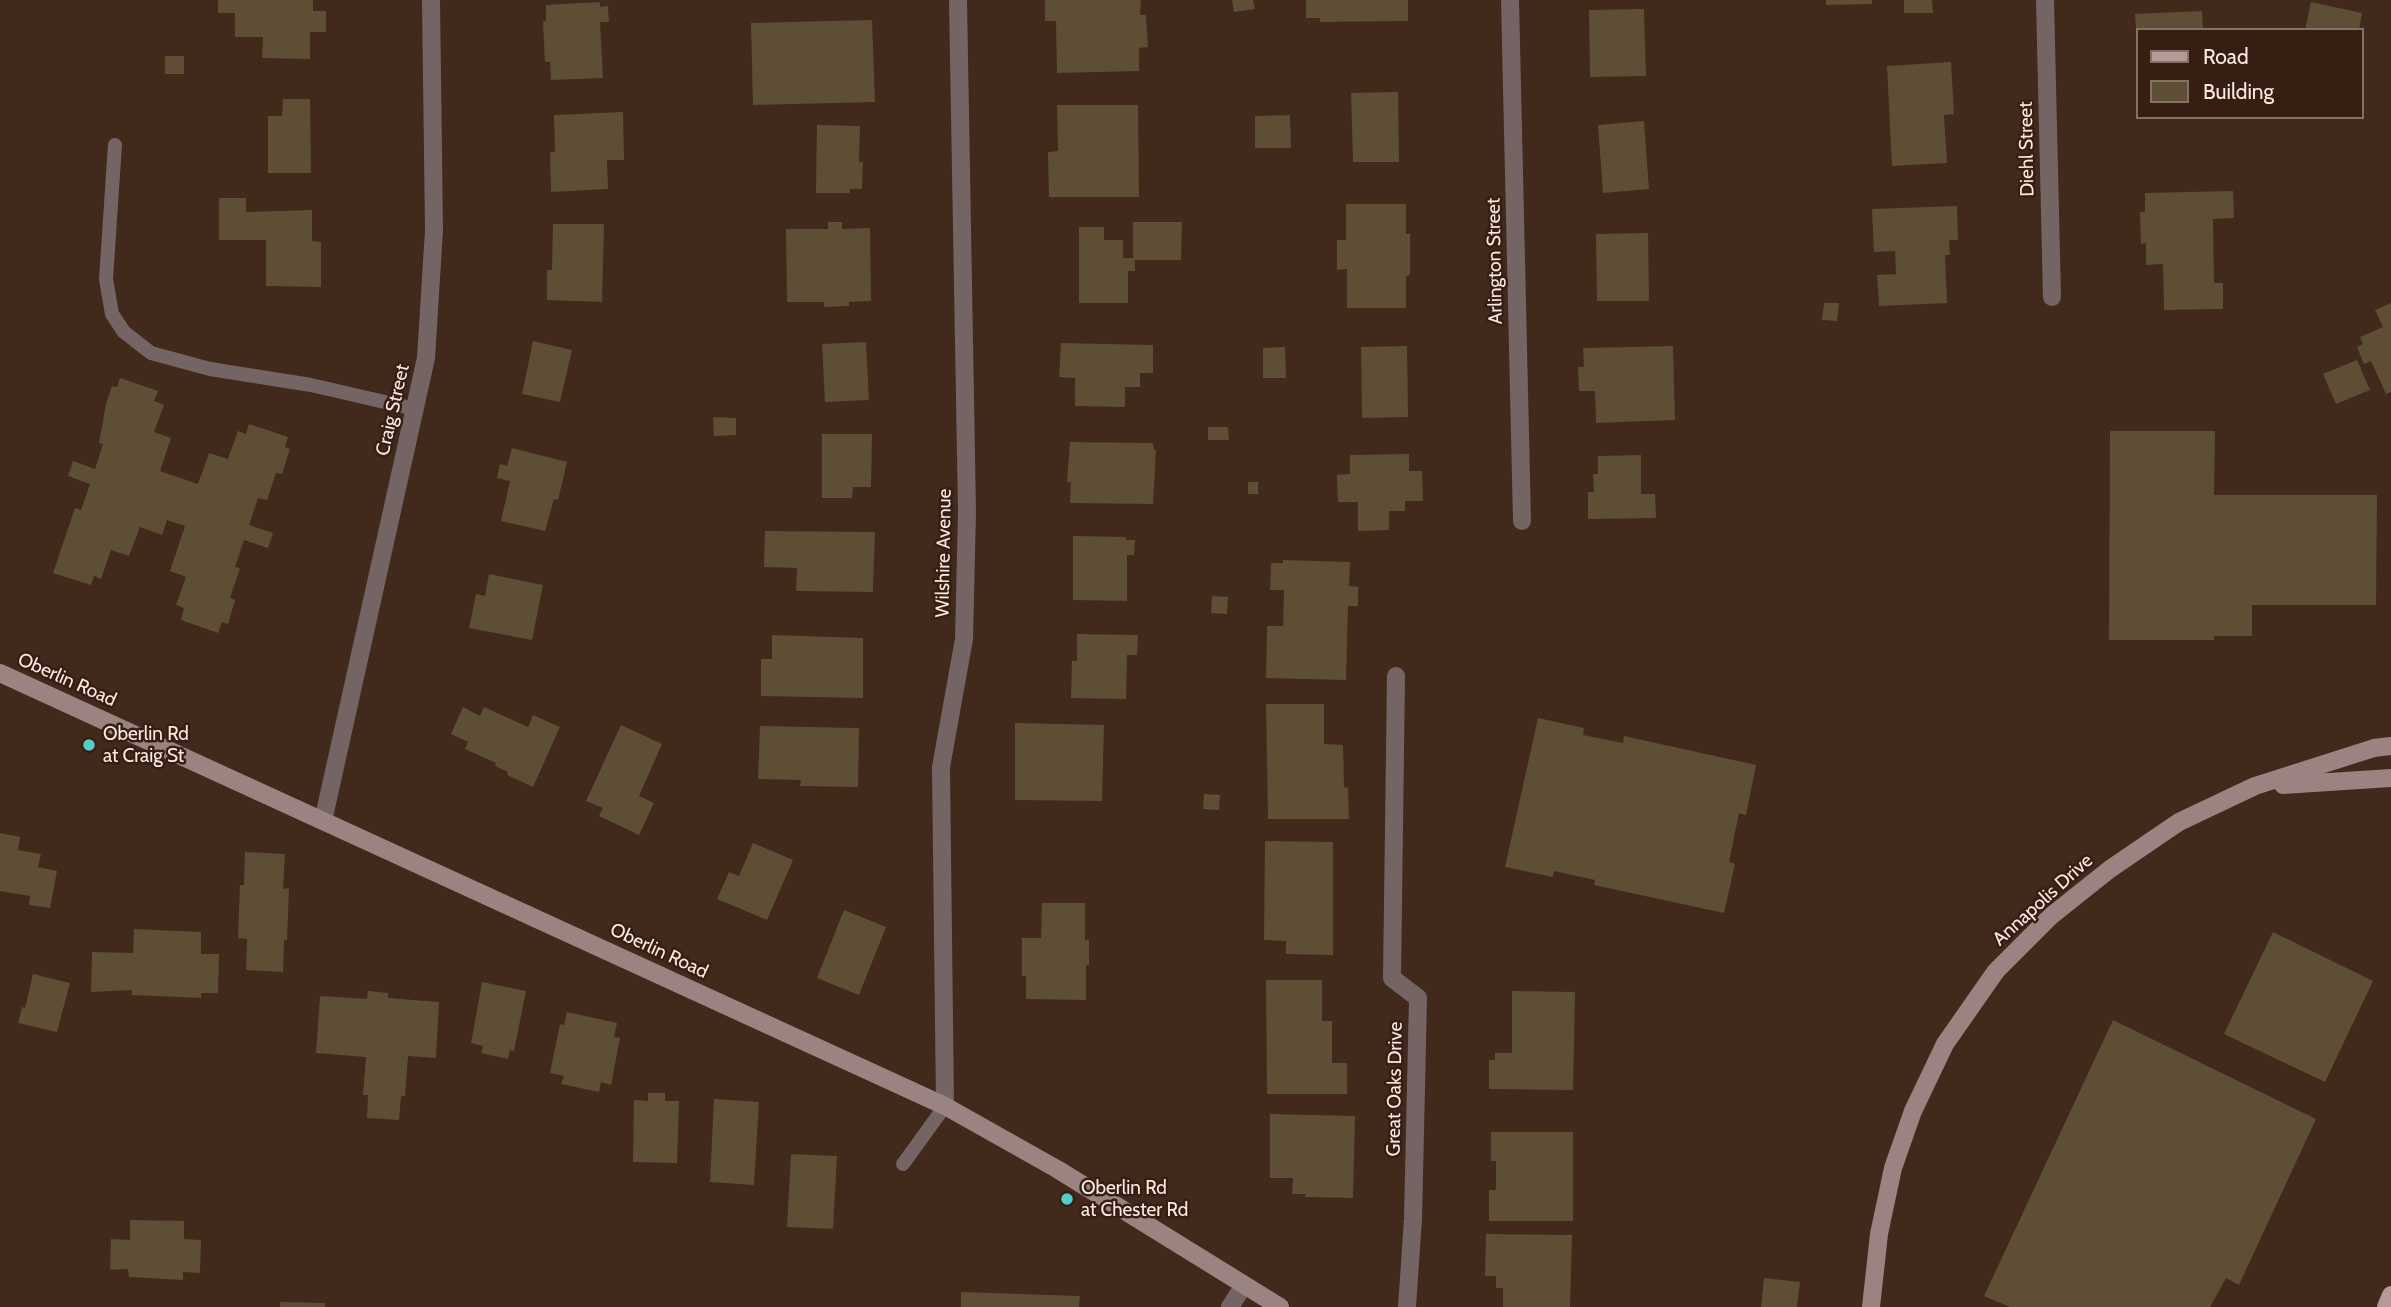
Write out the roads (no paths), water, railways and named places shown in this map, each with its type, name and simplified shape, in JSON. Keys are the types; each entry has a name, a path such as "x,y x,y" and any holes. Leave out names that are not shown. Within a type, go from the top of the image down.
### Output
{"main road":[{"name":"Oberlin Road","path":"0,673 945,1105 1057,1169 1280,1307"},
{"name":"Annapolis Drive","path":"1871,1307 1879,1234 1893,1168 1913,1111 1945,1044 1996,971 2051,916 2128,855 2179,822 2255,786 2374,748 2391,746"},
{"name":"Annapolis Drive","path":"2255,786 2391,778"},
{"path":"2386,1307 2391,1296"}],"street":[{"name":"Craig Street","path":"323,821 426,358 434,230 431,0"},
{"name":"Wilshire Avenue","path":"945,1105 941,767 964,639 967,512 958,0"},
{"name":"Arlington Street","path":"1510,0 1522,521"},
{"name":"Diehl Street","path":"2045,0 2052,297"},
{"name":"Great Oaks Drive","path":"1396,676 1392,978 1418,998 1413,1219 1407,1307"},
{"path":"1230,1307 1244,1285"}],"lane":[{"path":"115,145 106,279 112,314 124,332 151,352 210,369 310,385 415,409"},
{"path":"903,1164 945,1105"}],"place":[{"name":"Oberlin Rd at Craig St","path":"89,745"},
{"name":"Oberlin Rd at Chester Rd","path":"1067,1199"}]}
